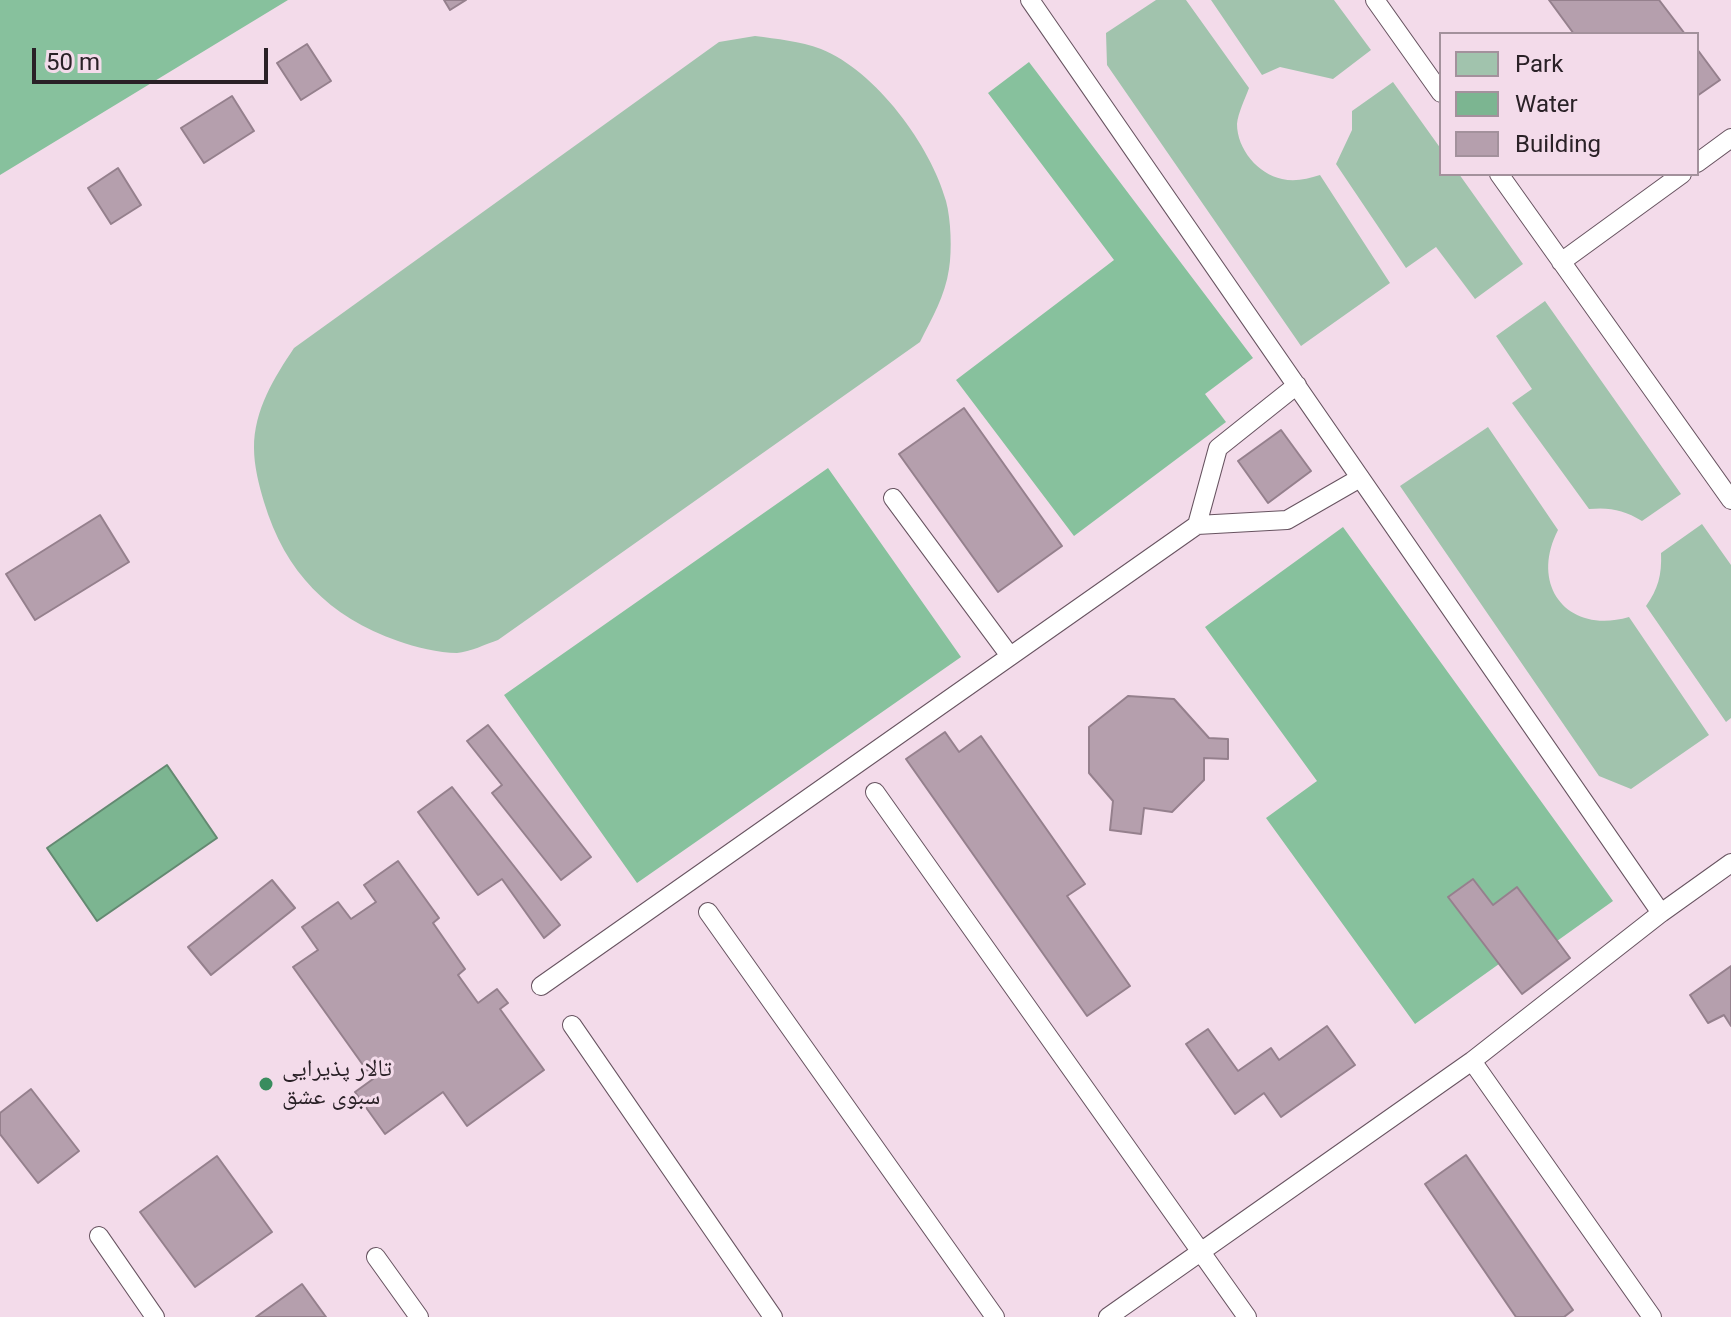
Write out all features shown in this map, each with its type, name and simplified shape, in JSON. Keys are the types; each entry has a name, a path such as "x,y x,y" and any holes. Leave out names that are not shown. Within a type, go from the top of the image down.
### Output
{"lane":[{"path":"1030,0 1661,913"},
{"path":"1375,0 1439,90"},
{"path":"1699,162 1731,138"},
{"path":"1500,176 1731,500"},
{"path":"1561,262 1679,176"},
{"path":"1197,525 1218,448 1297,385"},
{"path":"541,986 1197,525 1287,520 1360,478"},
{"path":"893,498 1010,656"},
{"path":"875,792 1247,1317"},
{"path":"1108,1317 1472,1061 1661,913 1731,863"},
{"path":"708,912 995,1317"},
{"path":"572,1025 773,1317"},
{"path":"1472,1061 1652,1317"},
{"path":"99,1236 155,1317"},
{"path":"376,1257 419,1317"}],"green space":[{"path":"1156,0 1186,0 1249,88 1237,124 1241,142 1250,159 1265,172 1282,179 1301,180 1320,175 1390,283 1301,346 1107,65 1106,33"},
{"path":"1211,0 1334,0 1371,50 1333,79 1280,67 1262,75"},
{"path":"755,36 805,44 842,60 881,92 928,157 946,201 950,253 949,269 938,307 920,342 498,640 457,653 427,649 373,631 331,605 313,589 284,550 264,502 255,462 255,434 261,408 294,348 719,42"},
{"path":"1393,82 1439,146 1439,176 1460,176 1523,264 1475,299 1436,247 1406,268 1336,164 1352,130 1352,111"},
{"path":"1545,301 1681,494 1642,521 1617,510 1589,509 1512,403 1532,389 1496,336"},
{"path":"1488,427 1558,530 1550,551 1548,570 1552,587 1560,601 1572,612 1588,619 1607,621 1629,617 1709,735 1631,789 1599,776 1400,486"},
{"path":"1702,524 1731,565 1731,718 1726,722 1646,606 1658,581 1661,553"}],"shaded area":[{"path":"0,0 288,0 0,175"},
{"path":"1029,62 1253,358 1205,394 1226,422 1074,536 956,380 1114,260 988,93"},
{"path":"828,468 961,657 637,883 504,695"},
{"path":"1343,527 1613,901 1557,941 1493,905 1472,879 1449,897 1499,964 1415,1024 1266,818 1317,781 1205,627"}],"water":[{"path":"167,765 217,838 97,921 47,848"}],"building":[{"path":"444,0 466,0 450,10"},
{"path":"1549,0 1659,0 1683,32 1573,32"},
{"path":"307,44 331,81 301,100 277,63"},
{"path":"1699,52 1720,80 1699,95"},
{"path":"232,96 254,131 204,163 181,128"},
{"path":"118,168 141,205 111,224 88,188"},
{"path":"964,408 1062,546 998,592 899,454"},
{"path":"1281,430 1311,471 1268,503 1238,461"},
{"path":"100,515 129,562 35,620 6,574"},
{"path":"1128,696 1174,699 1209,738 1228,739 1228,759 1204,758 1204,780 1172,812 1144,808 1141,834 1110,830 1113,801 1089,773 1089,727"},
{"path":"488,725 591,857 561,880 492,793 502,785 467,741"},
{"path":"945,732 959,752 981,736 1085,884 1067,896 1130,986 1087,1016 906,759"},
{"path":"452,787 560,925 544,938 502,879 478,895 418,812"},
{"path":"398,861 439,918 433,923 465,969 458,975 478,1003 497,989 508,1003 500,1009 544,1070 467,1126 443,1092 385,1134 355,1092 373,1079 293,967 318,950 302,927 338,902 351,919 376,902 364,885"},
{"path":"1473,879 1493,905 1517,887 1570,958 1522,994 1448,897"},
{"path":"272,880 295,908 211,975 188,947"},
{"path":"1731,966 1731,1026 1724,1015 1708,1023 1690,995"},
{"path":"1327,1026 1355,1065 1281,1117 1264,1093 1235,1114 1186,1044 1208,1029 1238,1071 1271,1048 1279,1060"},
{"path":"31,1089 79,1151 38,1183 0,1134 0,1113"},
{"path":"1466,1155 1573,1310 1564,1317 1516,1317 1425,1184"},
{"path":"217,1156 272,1232 195,1287 140,1212"},
{"path":"302,1284 326,1317 256,1317"}],"place":[{"name":"تالار پذیرایی سبوی عشق","path":"266,1084"}]}
